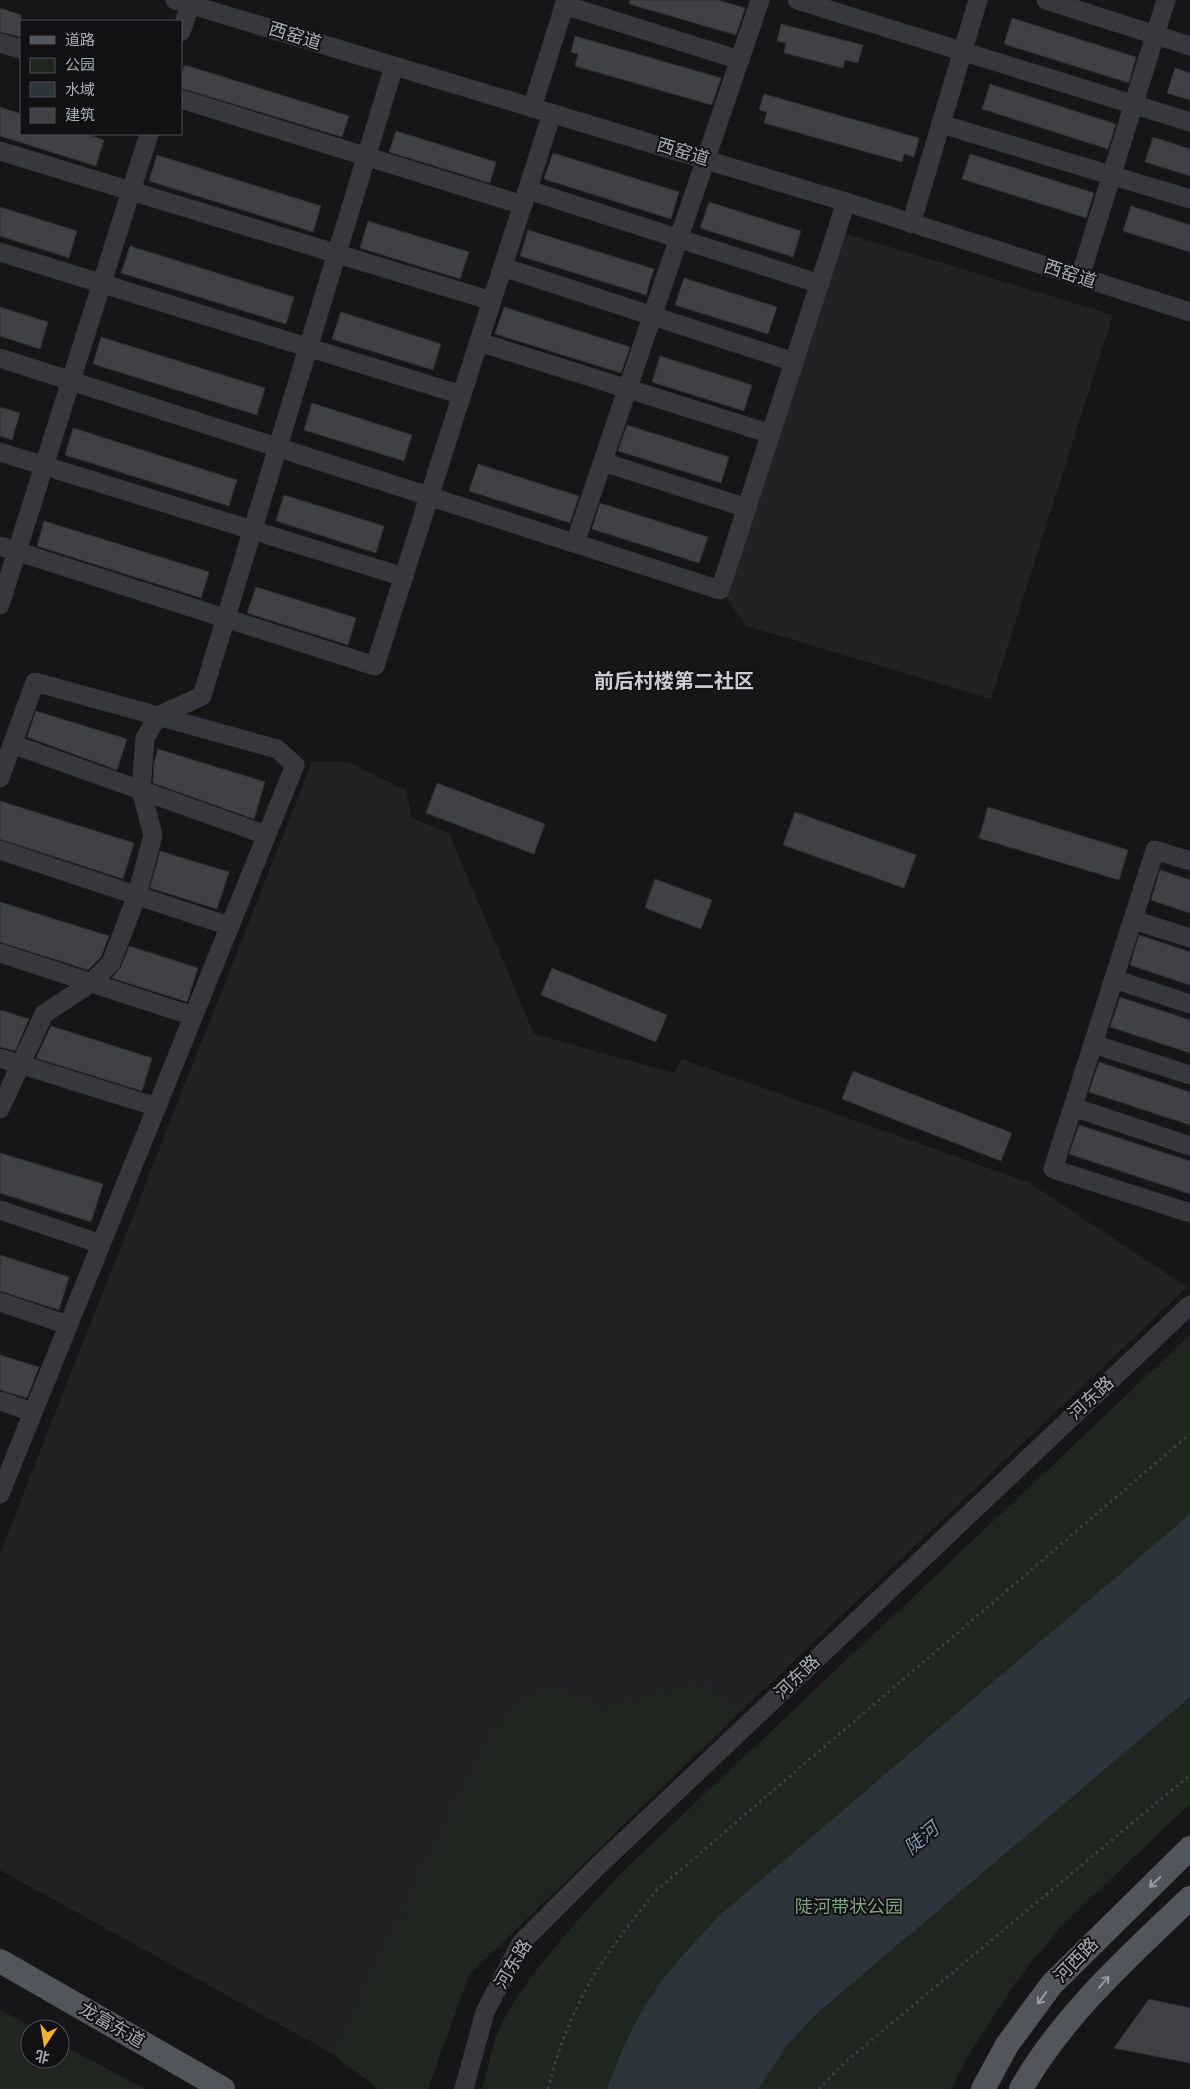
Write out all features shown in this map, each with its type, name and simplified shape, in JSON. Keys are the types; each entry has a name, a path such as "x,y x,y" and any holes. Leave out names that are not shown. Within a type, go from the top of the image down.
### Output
{"main road":[{"name":"河西路","path":"983,2089 1007,2045 1052,1984 1190,1848"},
{"name":"河西路","path":"1021,2089 1046,2050 1109,1976 1190,1898"},
{"name":"龙富东道","path":"0,1961 223,2089"}],"street":[{"path":"575,543 760,0"},
{"path":"797,0 1190,122"},
{"path":"911,224 978,0"},
{"path":"1046,0 1190,46"},
{"path":"1080,277 1132,104 1166,0"},
{"path":"181,20 182,2"},
{"name":"西窑道","path":"182,2 846,202 1190,312"},
{"path":"532,108 565,3 740,60"},
{"path":"0,43 20,49"},
{"path":"0,1109 44,1014 91,983 111,963 137,895 153,835 142,790 145,738 158,716 202,696 394,66"},
{"path":"182,99 366,156 679,238 820,284"},
{"path":"8,549 376,666 552,113"},
{"path":"941,124 1190,199"},
{"path":"0,605 8,549 44,466 149,135"},
{"path":"0,151 492,301"},
{"path":"0,358 720,590 846,202"},
{"path":"0,252 462,395"},
{"path":"503,267 794,362"},
{"path":"479,342 771,434"},
{"path":"0,452 404,577"},
{"path":"603,462 747,508"},
{"path":"0,778 35,682 277,749 295,764 0,1494"},
{"path":"12,744 266,835"},
{"path":"0,850 230,926"},
{"path":"1190,861 1155,850 1053,1169 1190,1213"},
{"path":"1133,920 1190,938"},
{"path":"0,953 193,1016"},
{"path":"1114,979 1190,1004"},
{"path":"1093,1044 1190,1075"},
{"path":"0,1058 156,1107"},
{"path":"1073,1107 1190,1146"},
{"path":"0,1210 101,1244"},
{"path":"0,1302 68,1325"},
{"name":"河东路","path":"464,2089 484,2012 521,1943 599,1865 1190,1305"},
{"path":"0,1401 34,1412"}],"path":[{"path":"548,2089 568,2024 589,1982 606,1954 657,1890 1190,1434"},
{"path":"819,2089 844,2063 1190,1775"}],"shaded area":[{"path":"844,233 1113,315 991,699 747,626 726,599"},
{"path":"312,762 348,762 406,790 412,818 449,833 534,1034 674,1073 682,1059 1030,1183 1187,1287 737,1715 700,1683 600,1708 552,1687 500,1717 333,2054 0,1870 0,1553"}],"green space":[{"name":"陡河带状公园","path":"1190,1335 1190,1804 1060,1927 1016,1982 968,2056 951,2089 482,2089 496,2038 514,2002 542,1963 621,1873"},
{"path":"700,1683 737,1715 469,1975 428,2089 378,2089 333,2054 500,1717 552,1686 600,1708"},
{"path":"0,2009 20,2021 20,2069 70,2069 70,2049 146,2089 0,2089"}],"water":[{"name":"陡河","path":"1190,1514 1190,1697 815,2015 788,2044 758,2089 607,2089 626,2042 657,1987 719,1916"}],"building":[{"path":"630,0 718,0 745,8 736,35 629,4"},
{"path":"0,8 21,15 20,37 0,32"},
{"path":"1012,18 1136,57 1129,83 1004,44"},
{"path":"781,24 863,45 858,63 845,60 843,68 784,53 786,43 777,41"},
{"path":"575,36 721,78 712,105 575,66 578,54 571,52"},
{"path":"185,65 349,116 342,137 182,88 182,73"},
{"path":"1175,68 1190,73 1190,100 1167,93"},
{"path":"990,84 1116,124 1108,149 982,109"},
{"path":"764,94 919,138 914,157 904,154 902,162 764,123 767,112 759,110"},
{"path":"0,107 20,114 20,135 89,135 104,140 96,166 0,136"},
{"path":"396,131 496,162 490,183 389,152"},
{"path":"1153,137 1190,149 1190,176 1145,162"},
{"path":"553,153 679,192 671,219 544,179"},
{"path":"970,154 1094,193 1086,218 962,179"},
{"path":"157,155 321,206 313,232 149,181"},
{"path":"709,202 801,231 793,257 700,228"},
{"path":"1131,206 1190,225 1190,252 1123,231"},
{"path":"0,207 77,231 69,258 0,236"},
{"path":"368,221 469,252 460,279 360,248"},
{"path":"528,230 654,269 646,295 520,256"},
{"path":"130,246 294,297 286,324 121,273"},
{"path":"684,278 777,307 768,334 675,305"},
{"path":"0,307 48,322 40,349 0,336"},
{"path":"504,307 630,347 621,373 495,334"},
{"path":"341,312 441,344 433,370 332,339"},
{"path":"101,337 265,388 257,415 93,364"},
{"path":"660,356 752,385 744,411 652,382"},
{"path":"312,403 412,435 404,461 304,430"},
{"path":"0,407 20,413 12,440 0,436"},
{"path":"627,425 729,457 721,483 618,451"},
{"path":"73,428 237,480 229,506 65,455"},
{"path":"478,464 579,496 570,523 469,491"},
{"path":"284,495 384,526 376,553 276,521"},
{"path":"600,503 708,537 699,563 592,529"},
{"path":"44,521 209,572 201,598 37,546"},
{"path":"256,587 356,618 348,645 247,613"},
{"path":"36,711 127,739 117,770 27,737"},
{"path":"158,749 265,782 254,819 153,783 154,762"},
{"path":"437,783 545,824 534,854 426,813"},
{"path":"0,801 134,843 123,879 0,839"},
{"path":"988,807 1128,850 1119,880 979,838"},
{"path":"795,812 916,855 904,888 783,845"},
{"path":"160,851 229,872 217,909 150,888"},
{"path":"1160,870 1190,880 1190,913 1151,900"},
{"path":"655,879 712,900 701,929 645,908"},
{"path":"0,902 109,936 101,957 88,970 0,942"},
{"path":"1139,935 1190,952 1190,985 1130,965"},
{"path":"129,946 198,968 187,1002 112,978 121,967"},
{"path":"552,968 667,1015 656,1042 541,995"},
{"path":"1120,997 1190,1020 1190,1053 1110,1027"},
{"path":"0,1010 29,1019 15,1051 0,1047"},
{"path":"51,1026 152,1058 142,1091 36,1058"},
{"path":"1099,1062 1190,1092 1190,1125 1089,1092"},
{"path":"853,1071 1012,1133 1001,1161 842,1099"},
{"path":"1079,1125 1190,1161 1190,1194 1069,1154"},
{"path":"0,1153 103,1184 91,1222 0,1193"},
{"path":"0,1255 69,1277 59,1310 0,1291"},
{"path":"0,1355 39,1367 27,1398 0,1390"},
{"path":"1149,1999 1190,2008 1190,2063 1114,2048"}],"district":[{"name":"前后村楼第二社区","path":"674,681"}]}
